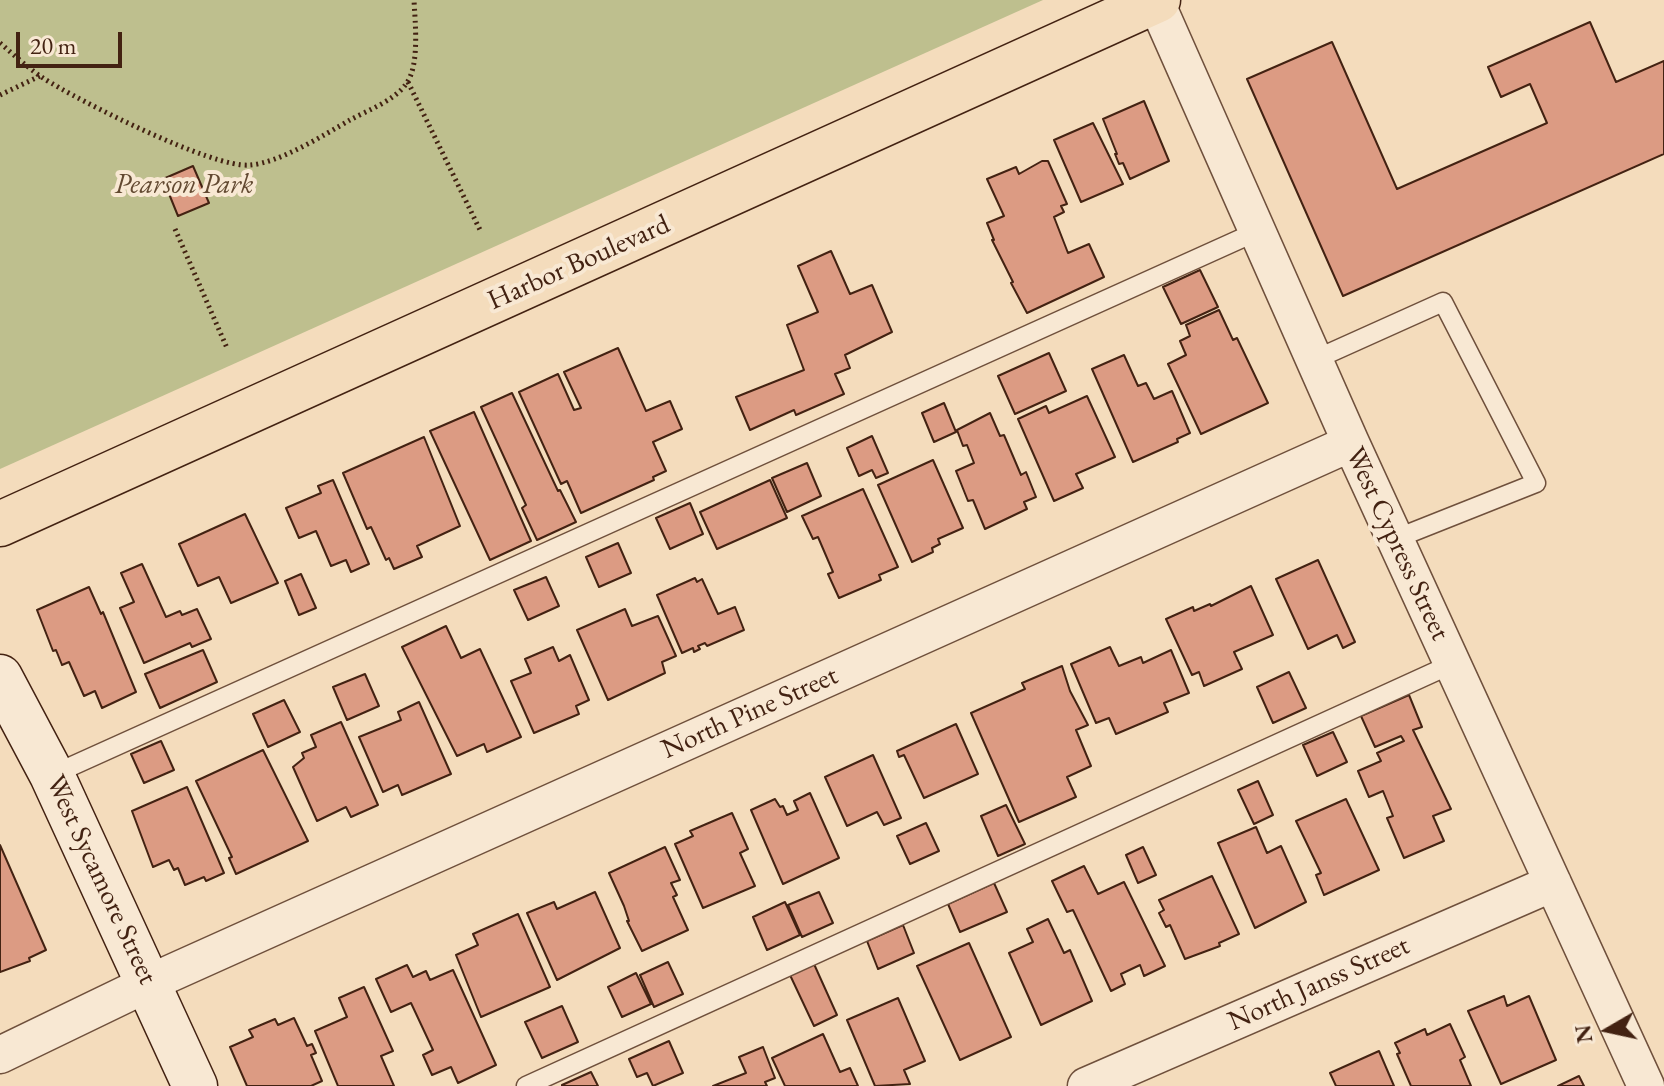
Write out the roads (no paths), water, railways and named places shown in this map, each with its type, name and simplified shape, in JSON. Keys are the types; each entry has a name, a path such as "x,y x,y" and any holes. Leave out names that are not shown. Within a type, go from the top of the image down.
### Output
{"main road":[{"name":"Harbor Boulevard","path":"0,524 1156,0"}],"street":[{"name":"West Cypress Street","path":"1156,0 1351,443 1646,1086"},
{"name":"North Pine Street","path":"0,1055 149,983 1351,443"},
{"name":"West Sycamore Street","path":"0,677 52,775 195,1086"},
{"name":"North Janss Street","path":"1086,1086 1553,883"}],"lane":[{"path":"52,775 1258,231"},
{"path":"1314,360 1443,302 1536,483 1395,539"},
{"path":"526,1086 1452,664"}],"park label":[{"name":"Pearson Park","path":"184,185"}]}
